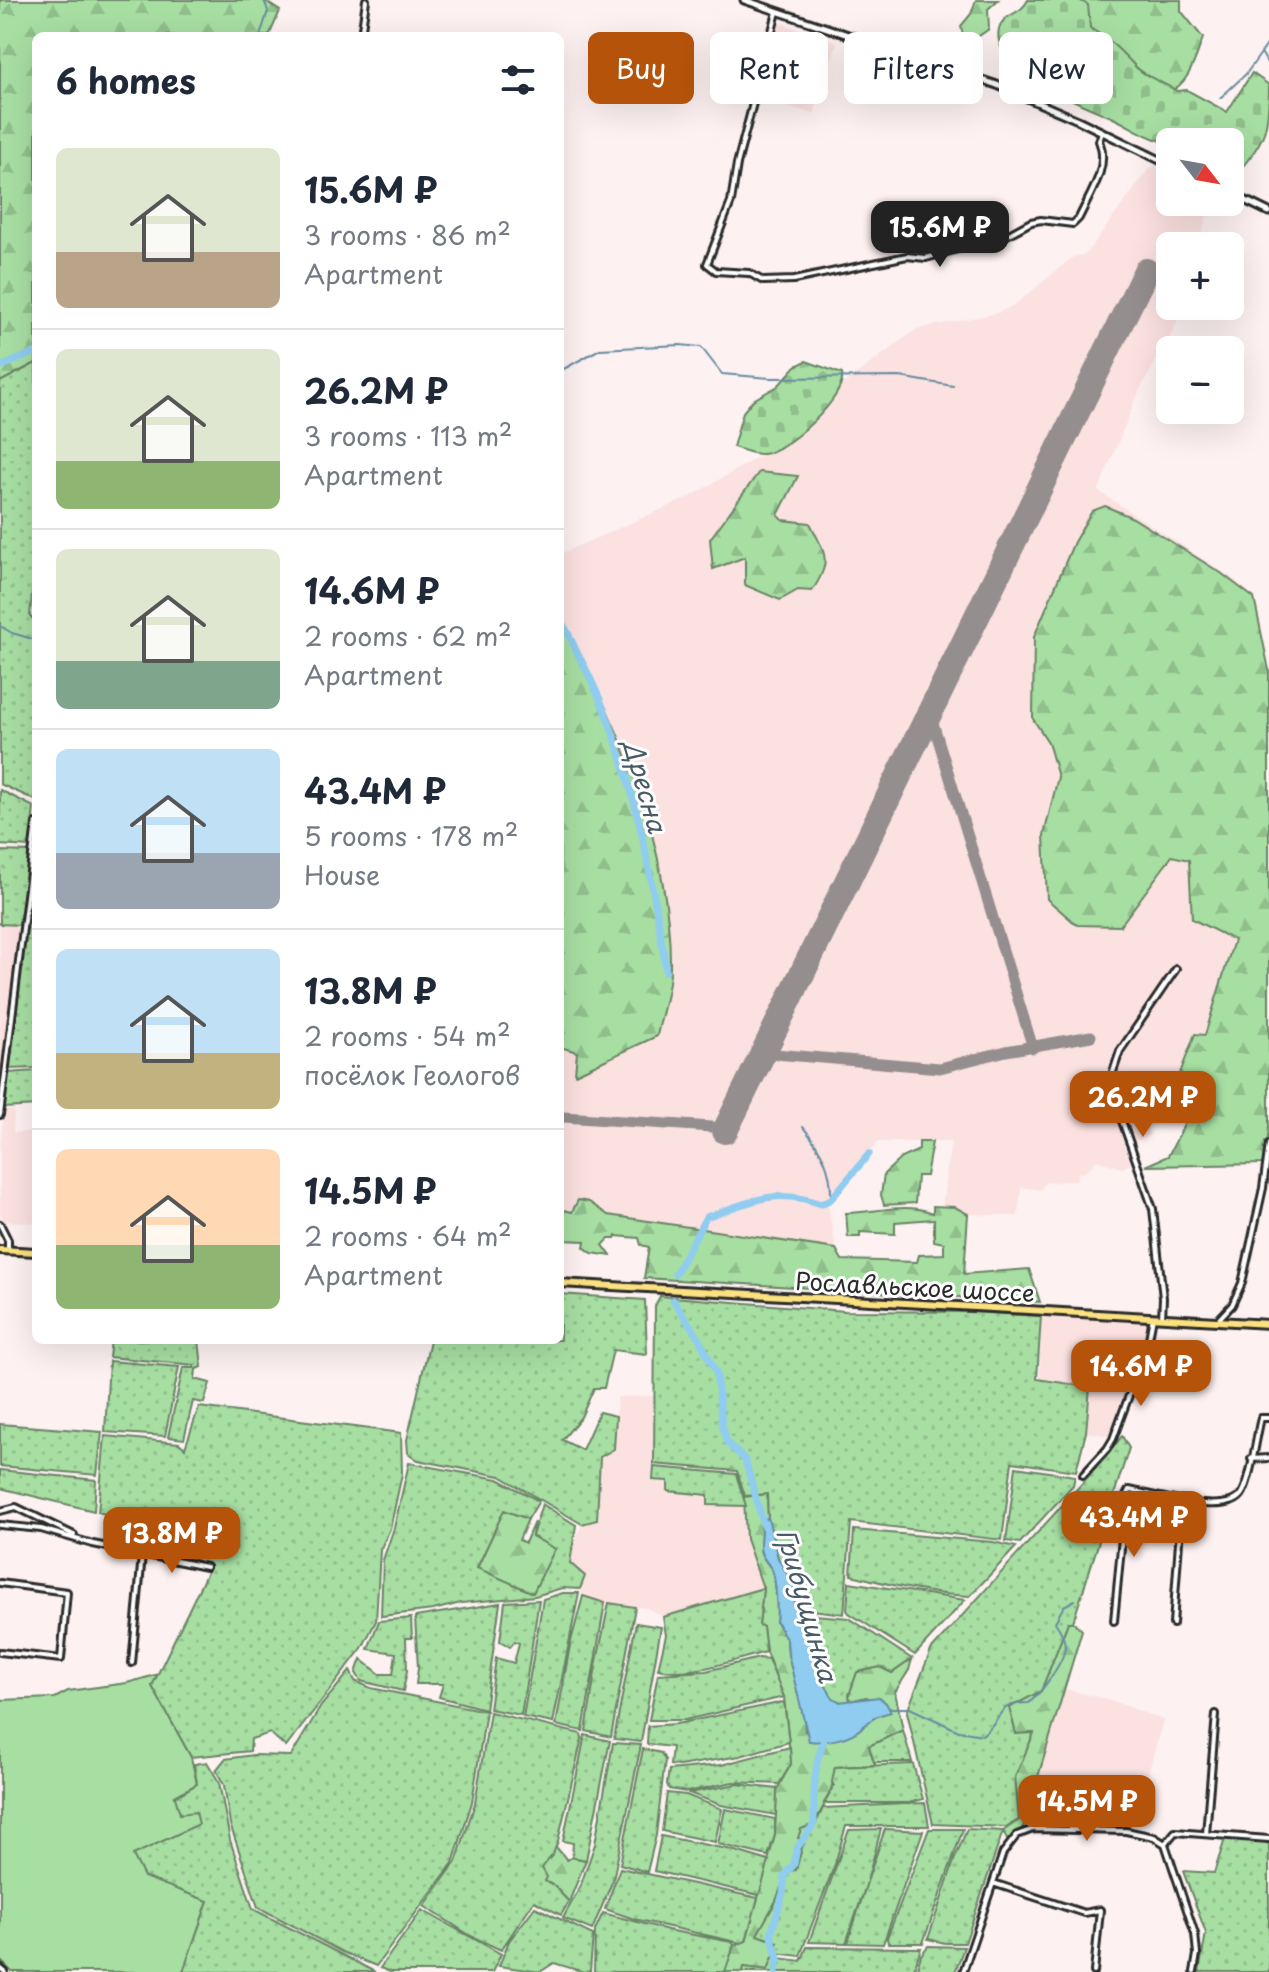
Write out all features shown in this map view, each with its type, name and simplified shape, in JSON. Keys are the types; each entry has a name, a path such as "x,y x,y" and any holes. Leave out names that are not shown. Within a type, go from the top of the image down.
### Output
{"main road":[{"path":"744,0 997,85 1156,158"},
{"path":"1244,200 1269,212"},
{"path":"0,1250 32,1252"},
{"name":"Рославльское шоссе","path":"564,1283 1269,1324"}],"street":[{"path":"362,32 366,0"},
{"path":"777,11 737,164 731,202 707,264 716,271 749,273 763,281 794,280 907,256 926,258 1007,235 1031,222 1041,220 1073,224 1079,218 1101,167 1104,153 1099,141 1102,132"},
{"path":"0,1115 32,855"},
{"path":"1162,1318 1163,1298 1153,1209 1109,1084 1120,1051 1176,969"},
{"path":"1218,1320 1232,1305 1242,1283 1266,1188 1269,1144"},
{"path":"0,1224 8,1240 8,1250"},
{"path":"1083,1475 1113,1439 1148,1344 1153,1317"},
{"path":"1114,1621 1129,1490 1215,1506 1231,1503 1243,1494 1261,1418 1269,1418"},
{"path":"1251,1459 1269,1458"},
{"path":"1173,1624 1182,1500"},
{"path":"0,1511 16,1507 86,1541"},
{"path":"0,1525 41,1529 142,1555 206,1567"},
{"path":"132,1663 142,1555"},
{"path":"0,1583 67,1592 61,1659 0,1652"},
{"path":"1206,1834 1216,1714"},
{"path":"963,1972 1007,1844 1017,1835 1033,1829 1068,1828 1136,1832 1165,1844 1195,1934 1197,1954 1194,1972"},
{"path":"1165,1844 1175,1832 1269,1839"},
{"path":"993,1883 1084,1913 1100,1910 1094,1972"},
{"path":"0,1968 5,1972"}],"shaded area":[{"path":"780,23 807,32 777,32"},
{"path":"828,39 837,42 828,70"},
{"path":"782,104 817,104 814,114"},
{"path":"1156,166 1156,216 1206,216 1202,232 1156,232 1156,320 1177,320 1170,336 1156,336 1156,361 1139,391 1098,491 1235,580 1256,602 1269,662 1269,1025 1194,1124 1147,1125 1150,1135 1124,1145 1131,1164 1122,1168 1096,1160 1084,1173 1078,1172 1076,1181 1046,1182 1040,1190 1021,1187 1018,1216 968,1214 955,1207 942,1207 951,1142 878,1142 827,1201 836,1249 608,1215 588,1201 578,1200 571,1212 564,1211 564,552 690,497 763,454 774,436 917,329 998,313 1017,303 1073,257 1086,254 1149,169"},
{"path":"0,924 19,925 0,1077"},
{"path":"4,1110 14,1111 13,1133 32,1131 32,1223 4,1221 0,1214 0,1145"},
{"path":"1041,1316 1147,1322 1153,1330 1115,1437 1086,1432 1090,1387 1040,1380"},
{"path":"656,1396 653,1480 668,1481 668,1491 708,1495 709,1505 746,1506 746,1539 763,1588 663,1617 647,1608 605,1603 583,1596 580,1589 585,1576 570,1563 582,1524 597,1520 600,1456 614,1449 617,1397"},
{"path":"1064,1689 1110,1700 1163,1720 1133,1827 1023,1827"}],"green space":[{"path":"0,0 263,0 280,11 271,32 32,32 32,365 0,382"},
{"path":"976,0 998,0 988,9 989,29 983,33 962,32 961,26 971,14"},
{"path":"1028,0 1079,0 1088,5 1090,28 1096,32 999,32 1004,20"},
{"path":"1082,0 1181,0 1181,11 1203,38 1186,77 1175,89 1167,92 1113,49 1113,32 1091,32 1081,24"},
{"path":"1113,44 1142,72 1177,91 1187,90 1227,112 1252,73 1269,85 1264,133 1244,164 1244,128 1156,128 1156,139 1082,104 1113,104"},
{"path":"806,361 842,374 841,384 825,409 799,434 773,451 759,454 733,447 743,412 753,400 778,386 796,366"},
{"path":"32,365 32,799 0,784 0,382"},
{"path":"759,472 798,476 778,515 783,520 810,523 820,542 825,564 812,591 798,590 780,600 745,585 745,557 713,569 710,539"},
{"path":"1105,506 1133,518 1221,573 1254,598 1269,670 1269,1127 1265,1164 1145,1166 1168,1156 1184,1125 1195,1093 1179,1076 1195,1034 1205,1035 1234,940 1192,919 1189,860 1172,856 1120,926 1077,925 1047,899 1044,835 1058,777 1048,742 1033,719 1034,637 1074,542 1092,511"},
{"path":"564,631 603,702 639,790 662,881 670,970 657,1036 575,1074 577,1052 564,1048"},
{"path":"0,790 32,806 32,827 30,847 0,845"},
{"path":"0,851 30,852 19,925 0,924"},
{"path":"30,894 32,1068 8,1069"},
{"path":"32,1071 32,1106 4,1108 8,1073"},
{"path":"919,1142 932,1142 926,1176 917,1176 915,1203 884,1205 881,1195 884,1174 901,1158 919,1150"},
{"path":"578,1200 589,1202 608,1215 836,1249 842,1260 917,1262 919,1255 944,1254 944,1243 934,1241 934,1219 895,1222 895,1234 860,1232 860,1237 848,1237 846,1213 912,1208 933,1213 933,1206 955,1207 968,1214 964,1274 1029,1269 1040,1302 644,1278 649,1247 641,1245 639,1238 616,1236 603,1245 611,1256 592,1253 584,1247 585,1241 564,1240 564,1210 572,1212"},
{"path":"564,1294 645,1300 647,1354 613,1350 604,1388 594,1388 581,1417 562,1440 582,1450 599,1412 616,1416 614,1449 600,1457 597,1520 582,1524 500,1476 418,1460 408,1453 407,1440 429,1344 564,1344"},
{"path":"660,1296 845,1311 1041,1316 1037,1379 1090,1387 1086,1432 1076,1471 1012,1462 1002,1540 851,1522 844,1614 795,1608 794,1586 775,1547 768,1518 767,1494 745,1496 737,1471 654,1464 655,1306"},
{"path":"111,1344 199,1344 202,1367 196,1369 195,1379 210,1383 204,1403 193,1401 184,1439 168,1437 183,1368 194,1368 194,1365 109,1357"},
{"path":"109,1361 179,1367 165,1436 105,1432"},
{"path":"199,1407 401,1433 402,1474 390,1529 380,1550 376,1621 362,1648 286,1747 270,1733 251,1739 250,1751 191,1757 152,1686 210,1566 185,1556 186,1537 98,1512 105,1436 179,1443 185,1448"},
{"path":"0,1424 102,1432 97,1475 0,1466"},
{"path":"1122,1436 1129,1448 1073,1622 1068,1622 1041,1691 1009,1708 1016,1734 1034,1733 1015,1777 1019,1820 1006,1827 933,1824 907,1712 931,1650"},
{"path":"409,1463 498,1479 539,1501 528,1519 504,1510 477,1568 533,1593 555,1549 532,1536 542,1504 576,1525 570,1563 585,1576 580,1589 562,1588 535,1596 461,1603 433,1610 381,1616 383,1560"},
{"path":"654,1467 736,1474 746,1506 708,1505 708,1495 668,1491 668,1481 653,1480"},
{"path":"1016,1467 1075,1476 1073,1485 1020,1543 1006,1541"},
{"path":"0,1470 96,1480 94,1511 0,1488"},
{"path":"767,1494 768,1518 761,1521 760,1551 773,1574 776,1622 787,1640 805,1731 863,1727 869,1718 890,1712 886,1703 866,1697 850,1701 857,1672 880,1667 892,1673 912,1659 895,1692 903,1730 869,1746 875,1765 835,1767 828,1796 803,1843 796,1871 787,1871 758,1935 779,1942 768,1970 744,1967 743,1972 725,1972 734,1945 746,1941 775,1835 777,1789 791,1764 784,1697 766,1652 763,1627 759,1626 763,1588 746,1539 744,1497"},
{"path":"504,1510 528,1519 519,1540 525,1543 534,1522 532,1536 556,1549 533,1593 477,1568"},
{"path":"854,1530 993,1542 1016,1547 970,1596 940,1594 851,1575"},
{"path":"849,1582 965,1600 915,1655 849,1613"},
{"path":"763,1588 759,1625 763,1627 766,1652 698,1669 658,1669 666,1635 663,1617"},
{"path":"563,1593 579,1593 553,1723 523,1717 543,1599"},
{"path":"583,1596 605,1603 583,1731 556,1725 570,1645"},
{"path":"539,1600 521,1715 489,1709 496,1658 514,1663 519,1643 515,1641 510,1647 500,1641 505,1602"},
{"path":"500,1603 485,1709 439,1697 443,1684 416,1684 415,1617"},
{"path":"609,1603 635,1607 611,1737 586,1731"},
{"path":"807,1616 849,1618 912,1659 892,1673 880,1667 857,1672 850,1701 836,1700 824,1684 808,1626"},
{"path":"411,1618 412,1638 406,1638 407,1671 403,1691 361,1681 356,1673 361,1659 380,1674 393,1674 396,1653 368,1649 379,1621"},
{"path":"1068,1622 1073,1622 1082,1630 1023,1827 1009,1844 1003,1831 1019,1820 1015,1777 1033,1733 1016,1734 1009,1707 1041,1691"},
{"path":"636,1623 661,1627 641,1742 614,1739"},
{"path":"759,1658 768,1659 784,1697 685,1720 649,1720 658,1674 706,1671"},
{"path":"350,1671 355,1681 371,1688 486,1711 472,1802 453,1863 376,1966 342,1952 258,1907 230,1824 224,1785 216,1770 225,1759 253,1755 291,1756 321,1706"},
{"path":"159,1674 152,1686 191,1757 197,1784 175,1796 196,1812 200,1824 145,1877 208,1901 183,1972 12,1972 0,1960 0,1700 55,1698 68,1691 127,1683"},
{"path":"784,1702 789,1742 740,1756 679,1766 670,1765 672,1747 647,1744 648,1726 676,1724"},
{"path":"490,1712 581,1734 582,1738 558,1841 542,1868 547,1877 545,1881 569,1902 561,1915 534,1901 501,1950 471,1936 424,1906 456,1862 475,1803"},
{"path":"903,1730 912,1762 874,1762 869,1746"},
{"path":"585,1735 610,1741 586,1860 572,1857 573,1843 563,1841"},
{"path":"613,1743 641,1745 613,1880 592,1930 563,1918 580,1887 595,1844"},
{"path":"790,1747 791,1764 779,1784 733,1782 687,1792 669,1789 667,1784 669,1770 721,1765"},
{"path":"643,1749 661,1753 665,1760 656,1835 647,1872 620,1864"},
{"path":"207,1762 219,1782 230,1840 253,1909 375,1972 183,1972 208,1901 144,1877 133,1855 199,1824 196,1812 180,1814 175,1797 197,1784 194,1764"},
{"path":"913,1764 923,1799 909,1803 824,1803 834,1786 835,1767"},
{"path":"737,1784 777,1789 776,1815 721,1805 689,1793"},
{"path":"667,1793 686,1795 722,1809 715,1842 662,1831"},
{"path":"925,1803 929,1826 846,1826 800,1956 775,1953 778,1942 757,1935 788,1871 796,1870 804,1841 798,1838 801,1829 816,1823 823,1808"},
{"path":"725,1809 775,1819 775,1835 768,1856 718,1844"},
{"path":"881,1829 846,1943 809,1942 849,1830"},
{"path":"885,1829 923,1831 883,1944 848,1943"},
{"path":"929,1829 963,1829 923,1943 888,1943 887,1938"},
{"path":"967,1829 1003,1831 965,1943 928,1939 955,1858"},
{"path":"661,1836 769,1861 759,1895 654,1871"},
{"path":"1225,1839 1269,1840 1269,1972 1199,1972 1206,1933 1183,1871 1214,1873"},
{"path":"556,1847 567,1860 572,1857 586,1860 569,1902 554,1886 544,1881 542,1868"},
{"path":"620,1868 758,1898 746,1941 741,1943 634,1919 605,1909"},
{"path":"535,1907 593,1935 590,1971 554,1963 540,1972 499,1966 509,1941"},
{"path":"422,1910 501,1954 492,1972 390,1972 380,1968"},
{"path":"603,1913 672,1931 732,1942 734,1945 725,1972 594,1972 595,1930"},
{"path":"928,1946 964,1947 955,1972 916,1972 921,1955"},
{"path":"807,1947 921,1948 913,1972 743,1972 744,1967 768,1970 773,1957 801,1961"}],"water":[{"path":"768,1518 778,1558 794,1586 795,1608 815,1643 820,1675 832,1697 840,1702 879,1697 891,1712 876,1717 845,1737 831,1741 809,1741 787,1640 776,1621 772,1570 760,1551 761,1521"}],"waterway":[{"path":"261,32 268,11 264,0"},
{"path":"1220,98 1246,74 1269,42"},
{"path":"1262,54 1269,66"},
{"path":"564,369 600,349 680,345 701,347 722,374 770,378 900,377 953,386"},
{"name":"Дресна","path":"0,367 32,354"},
{"path":"0,626 32,639"},
{"name":"Дресна","path":"564,627 597,694 625,770 645,851 666,971"},
{"path":"803,1127 824,1160 830,1178 831,1199"},
{"name":"Грибущинка","path":"675,1274 706,1217 763,1198 790,1197 821,1204 831,1199 869,1154"},
{"name":"Грибущинка","path":"673,1300 697,1335 716,1372 727,1443 745,1460 764,1526"},
{"path":"889,1708 910,1708 959,1731 982,1735 1005,1709 1029,1703 1051,1677 1065,1647 1055,1622 1064,1606 1075,1600"},
{"name":"Грибущинка","path":"776,1972 778,1959 771,1934 785,1875 794,1864 797,1848 814,1824 817,1762 826,1733"}],"taxiway":[{"path":"930,713 1033,1048"},
{"path":"763,1053 940,1068 1006,1051 1091,1036"},
{"path":"564,1117 726,1128"}],"runway":[{"path":"725,1131 1146,271"}]}
